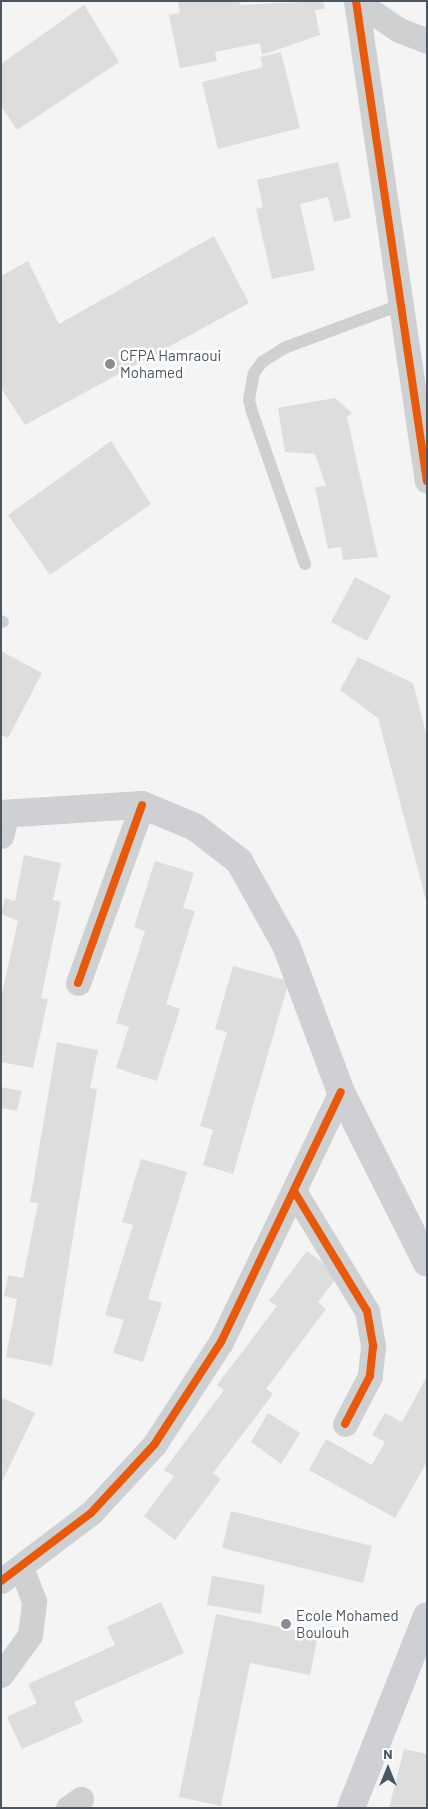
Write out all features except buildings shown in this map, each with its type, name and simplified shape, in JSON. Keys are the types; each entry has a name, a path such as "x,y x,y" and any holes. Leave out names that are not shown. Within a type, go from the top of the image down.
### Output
{"main road":[{"path":"3,821 142,805 195,827 239,861 286,945 341,1092 427,1263"},
{"path":"351,1808 427,1616"}],"street":[{"path":"356,1 399,30 427,41"},
{"path":"356,1 427,481"},
{"path":"78,983 142,805"},
{"path":"1,1581 91,1513 154,1446 221,1342 341,1092"},
{"path":"294,1190 367,1311 373,1346 370,1376 346,1424"},
{"path":"1,1675 30,1636 34,1601 21,1567"}],"lane":[{"path":"305,564 252,412 249,400 254,374 262,362 284,348 402,304"}],"cycle path":[{"path":"356,1 427,481"},
{"path":"78,983 142,805"},
{"path":"1,1581 91,1513 154,1445 221,1342 341,1092"},
{"path":"294,1191 367,1311 373,1346 370,1376 345,1424"}],"place":[{"name":"CFPA Hamraoui Mohamed","path":"110,364"},
{"name":"Ecole Mohamed Boulouh","path":"286,1624"}]}
